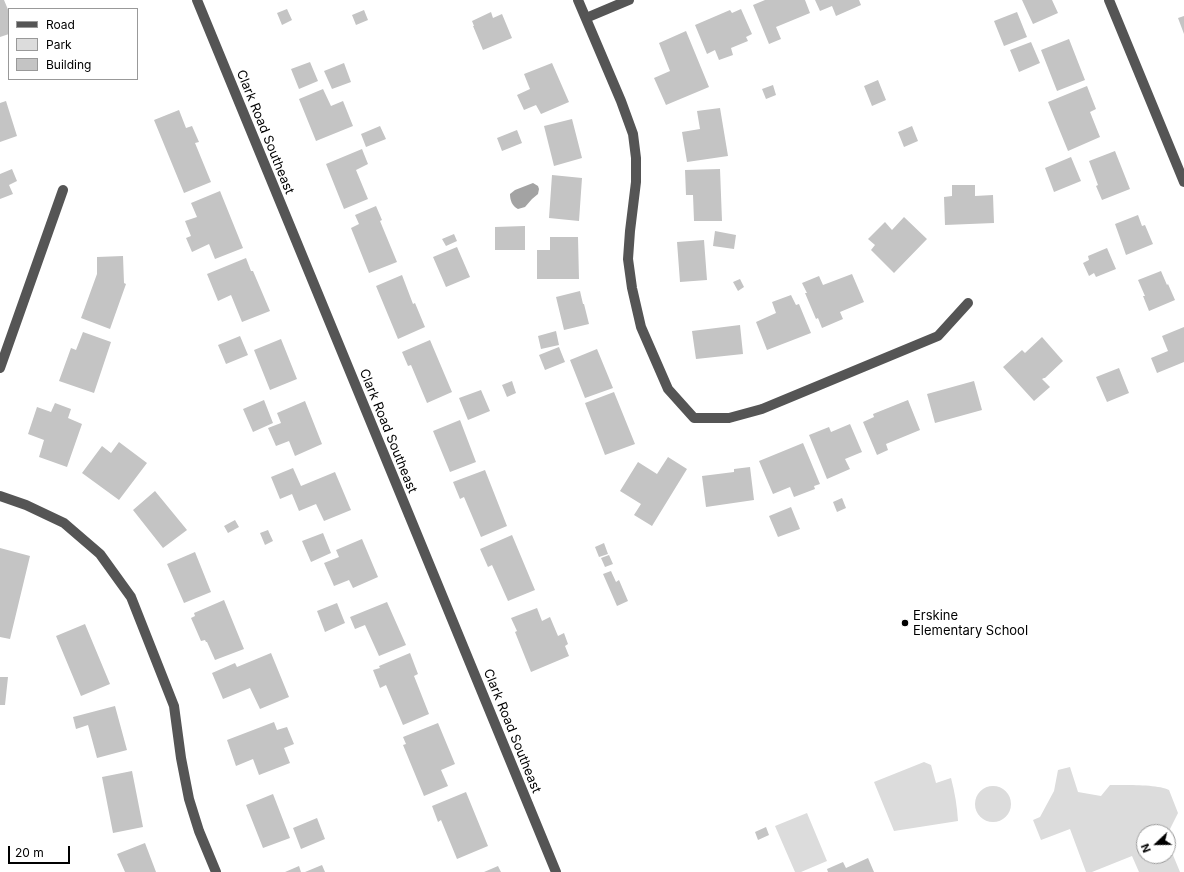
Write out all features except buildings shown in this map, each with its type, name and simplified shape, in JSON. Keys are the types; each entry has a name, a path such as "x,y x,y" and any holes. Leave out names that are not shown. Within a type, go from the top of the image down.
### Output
{"street":[{"name":"Clark Road Southeast","path":"197,0 556,872"},
{"path":"578,0 621,101 632,134 636,158 636,182 628,259 632,288 641,327 668,389 694,418 729,418 762,409 938,336 968,303"},
{"path":"586,18 630,0"},
{"path":"1109,0 1184,182"},
{"path":"0,368 5,341 63,190"},
{"path":"0,496 26,505 64,523 100,554 131,597 174,706 181,758 189,799 199,831 216,872"}],"green space":[{"path":"924,762 931,765 936,783 951,778 956,800 958,821 894,831 874,782"},
{"path":"1070,767 1078,792 1101,796 1110,785 1149,786 1169,790 1178,813 1172,824 1136,824 1136,864 1176,864 1176,862 1180,872 1139,872 1132,856 1092,872 1086,872 1070,829 1041,840 1033,820 1040,817 1054,791 1058,770"},
{"path":"997,786 1006,791 1010,797 1010,811 1006,817 997,822 989,822 980,817 976,811 975,800 980,791 986,787"},
{"path":"807,813 827,861 801,872 795,872 775,826"}],"shaded area":[{"path":"533,183 538,186 538,194 525,207 518,209 516,208 512,203 510,194 515,190"}],"place":[{"name":"Erskine Elementary School","path":"905,623"}]}
